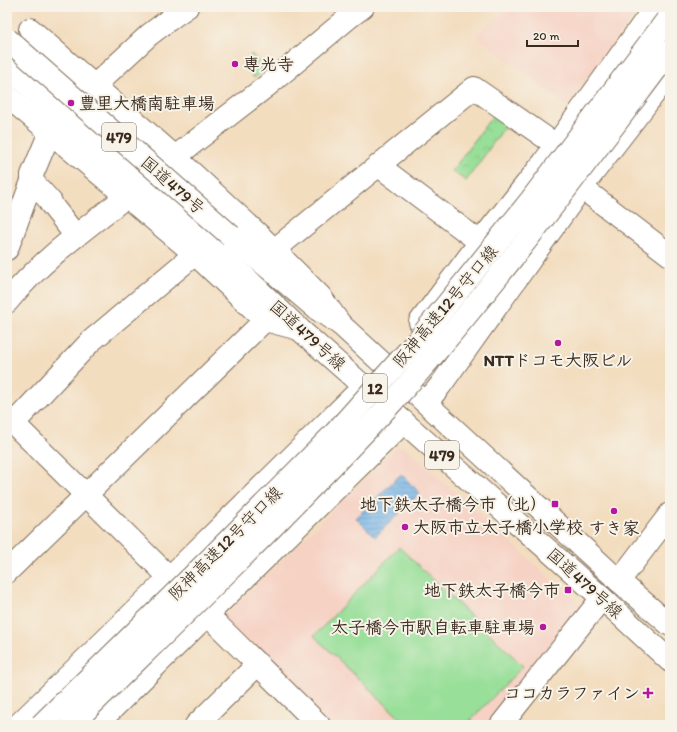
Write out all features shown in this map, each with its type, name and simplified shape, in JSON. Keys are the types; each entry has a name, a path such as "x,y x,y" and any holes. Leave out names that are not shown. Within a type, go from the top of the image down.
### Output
{"main road":[{"path":"94,86 149,35 188,7"},
{"path":"385,365 400,348 480,242 550,154 655,7"},
{"path":"175,157 268,85 348,11"},
{"name":"阪神高速12号守口線","path":"41,725 210,559 335,433 419,339 531,200 670,16"},
{"path":"30,29 175,157 274,250 320,296 340,324"},
{"name":"国道479号","path":"7,39 214,246"},
{"name":"阪神高速12号守口線","path":"71,725 226,574 394,400 543,220 670,51"},
{"name":"国道479号","path":"7,67 214,246"},
{"path":"426,403 440,386 582,187 670,73"},
{"path":"274,250 474,88 550,154 582,187 670,255"},
{"path":"7,96 127,196 214,246 265,320 299,329"},
{"path":"7,249 32,181 32,175 50,132"},
{"path":"379,166 480,242"},
{"path":"32,181 51,202 50,203 76,236"},
{"path":"7,302 20,286 76,236 127,196"},
{"path":"214,246 91,341 9,421 208,614 316,724"},
{"name":"国道479号線","path":"214,246 340,324 670,625"},
{"name":"国道479号線","path":"214,246 299,329 602,598 670,661"},
{"path":"7,572 265,320"},
{"path":"18,725 364,386"},
{"path":"96,725 404,422"},
{"path":"619,580 670,514"},
{"path":"501,725 602,598"},
{"path":"196,725 258,664"}],"shaded area":[{"path":"510,7 640,7 567,106 475,35"},
{"name":"大阪市立太子橋小学校","path":"397,447 405,447 582,607 487,725 327,725 220,621"}],"green space":[{"path":"252,54 265,70 254,78 242,62"},
{"path":"496,111 509,121 466,181 452,171"},
{"path":"399,547 523,666 466,725 407,725 314,636"}],"water":[{"path":"401,474 420,493 375,537 356,518"}],"place":[{"name":"専光寺","path":"235,64"},
{"name":"豊里大橋南駐車場","path":"71,103"},
{"name":"NTTドコモ大阪ビル","path":"558,343"},
{"name":"地下鉄太子橋今市（北）","path":"555,504"},
{"name":"すき家","path":"614,511"},
{"name":"大阪市立太子橋小学校","path":"405,527"},
{"name":"地下鉄太子橋今市","path":"568,590"},
{"name":"太子橋今市駅自転車駐車場","path":"543,627"},
{"name":"ココカラファイン","path":"648,693"}]}
